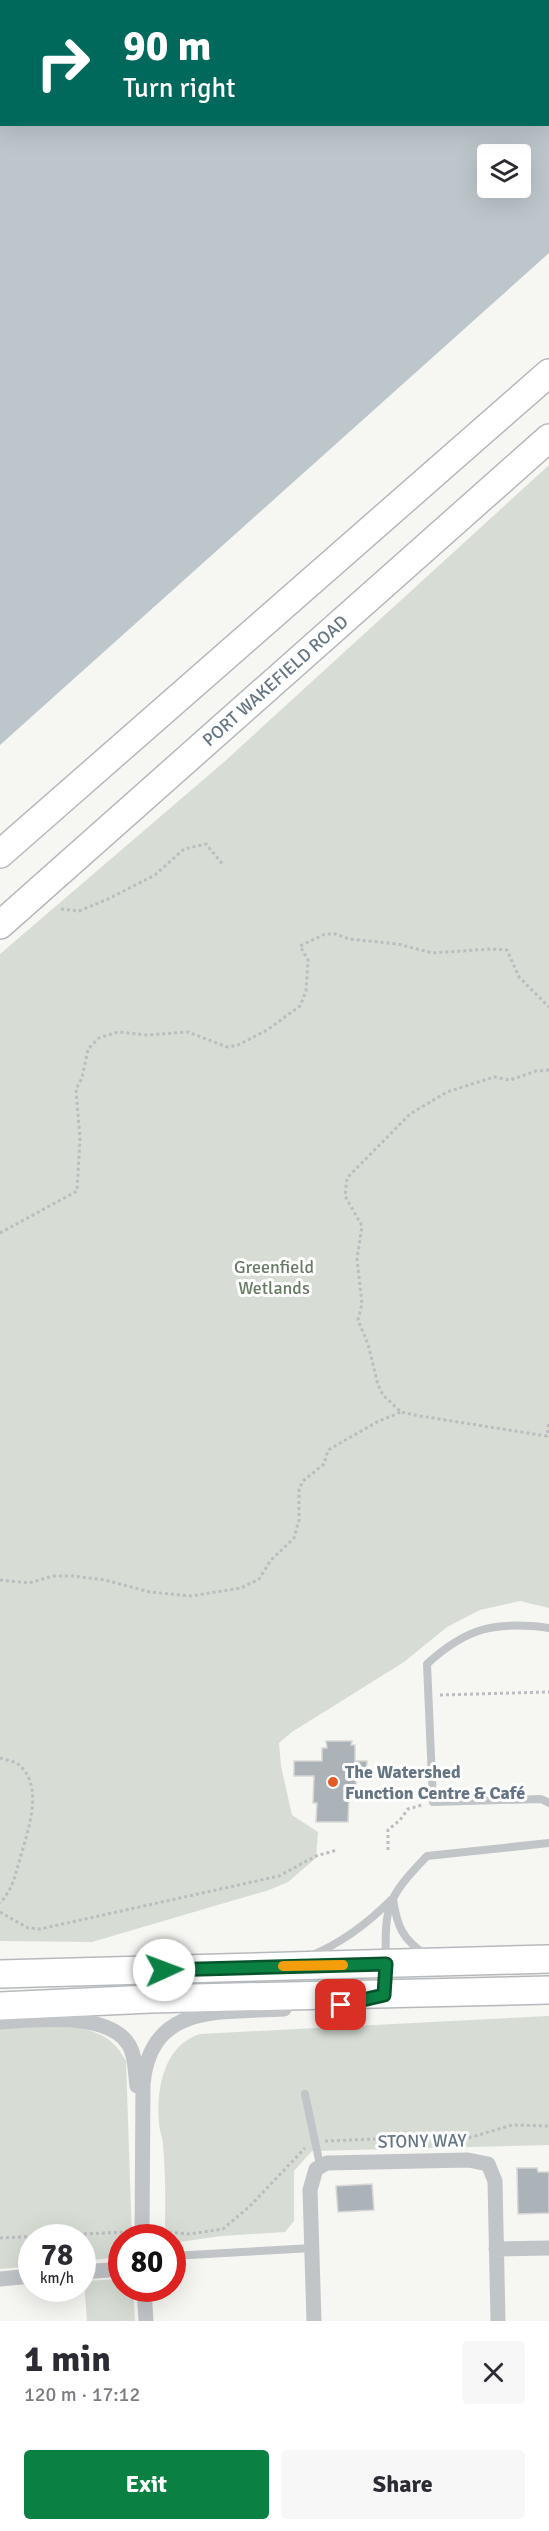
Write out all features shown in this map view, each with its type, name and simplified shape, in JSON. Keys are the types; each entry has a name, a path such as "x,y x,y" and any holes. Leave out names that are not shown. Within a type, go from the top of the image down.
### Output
{"highway":[{"path":"0,854 549,373"},
{"name":"PORT WAKEFIELD ROAD","path":"0,925 549,438"},
{"path":"0,1974 549,1959"},
{"path":"384,1995 386,1964"},
{"path":"0,2006 549,1989"}],"street":[{"path":"142,2224 144,2071 150,2053 161,2035 186,2018 207,2013 341,2005 384,1995"},
{"path":"0,2022 84,2022 107,2025 117,2031 132,2051 142,2108"},
{"name":"STONY WAY","path":"320,2166 386,2162 484,2162 491,2168 495,2181 498,2321"},
{"path":"314,2321 310,2181 320,2166"},
{"path":"496,2249 549,2248"},
{"path":"0,2279 18,2277"},
{"path":"145,2302 146,2321"}],"lane":[{"path":"549,1628 515,1624 464,1636 444,1648 427,1664 426,1695 432,1802 541,1799 549,1803"},
{"path":"386,1964 385,1922 393,1897 402,1882 427,1856 549,1843"},
{"path":"393,1897 397,1924 402,1935 409,1943 439,1963"},
{"path":"281,1966 340,1942 363,1926 393,1897"},
{"path":"304,2094 320,2166"},
{"path":"186,2256 312,2248"}],"path":[{"path":"61,909 79,911 108,899 155,875 184,849 207,844 224,866"},
{"path":"0,1233 77,1191 80,1139 76,1089 82,1078 85,1055 99,1038 118,1032 147,1035 188,1032 227,1047 238,1045 267,1030 300,1006 306,991 308,960 300,946 325,934 336,934 369,942 399,944 447,954 491,949 507,950 519,977 549,1007"},
{"path":"401,1412 383,1395 378,1385 368,1344 358,1320 362,1304 357,1259 362,1226 345,1196 347,1178 410,1113 447,1092 494,1077 510,1080 536,1071 549,1070"},
{"path":"0,1580 29,1583 53,1576 73,1576 105,1580 150,1593 191,1596 241,1588 259,1579 271,1560 294,1538 299,1520 299,1489 303,1481 324,1464 328,1450 377,1422 401,1412 547,1436 549,1423"},
{"path":"426,1695 549,1692"},
{"path":"0,1758 17,1763 30,1780 32,1799 30,1825 17,1873 0,1903"},
{"path":"388,1850 388,1830 408,1809 432,1802"},
{"path":"0,1912 28,1929 40,1929 279,1876 316,1856 337,1850"},
{"path":"0,2238 108,2235"}],"green space":[{"name":"Greenfield Wetlands","path":"549,465 549,1608 520,1601 480,1610 447,1627 404,1662 292,1732 279,1743 281,1766 292,1815 318,1832 316,1858 288,1882 269,1890 92,1942 0,1941 0,954 224,762"},
{"path":"549,2016 549,2145 312,2151 294,2171 294,2221 285,2232 221,2236 186,2241 186,2224 165,2224 165,2168 158,2110 161,2083 170,2058 188,2040 200,2034"},
{"path":"48,2023 83,2029 103,2036 119,2050 126,2061 132,2224 108,2224 108,2258 96,2260 96,2224 18,2224 18,2267 0,2269 0,2025"},
{"path":"96,2280 108,2280 108,2302 134,2302 135,2321 87,2321 86,2302 96,2302"}],"shaded area":[{"path":"0,126 549,126 549,253 0,745"}],"building":[{"name":"The Watershed Function Centre & Café","path":"326,1741 352,1741 351,1745 355,1745 355,1761 367,1761 366,1777 356,1777 356,1795 349,1795 348,1822 316,1822 317,1803 313,1803 314,1776 294,1776 294,1761 322,1761 322,1748 327,1748"},
{"path":"517,2168 537,2168 538,2172 549,2172 549,2213 518,2214"},
{"path":"372,2184 374,2210 338,2212 336,2186"}],"slow traffic":[{"path":"283,1966 343,1965"}],"place":[{"name":"The Watershed Function Centre & Café","path":"333,1782"}],"route":[{"path":"164,1970 386,1964 384,1995 341,2005"}]}
